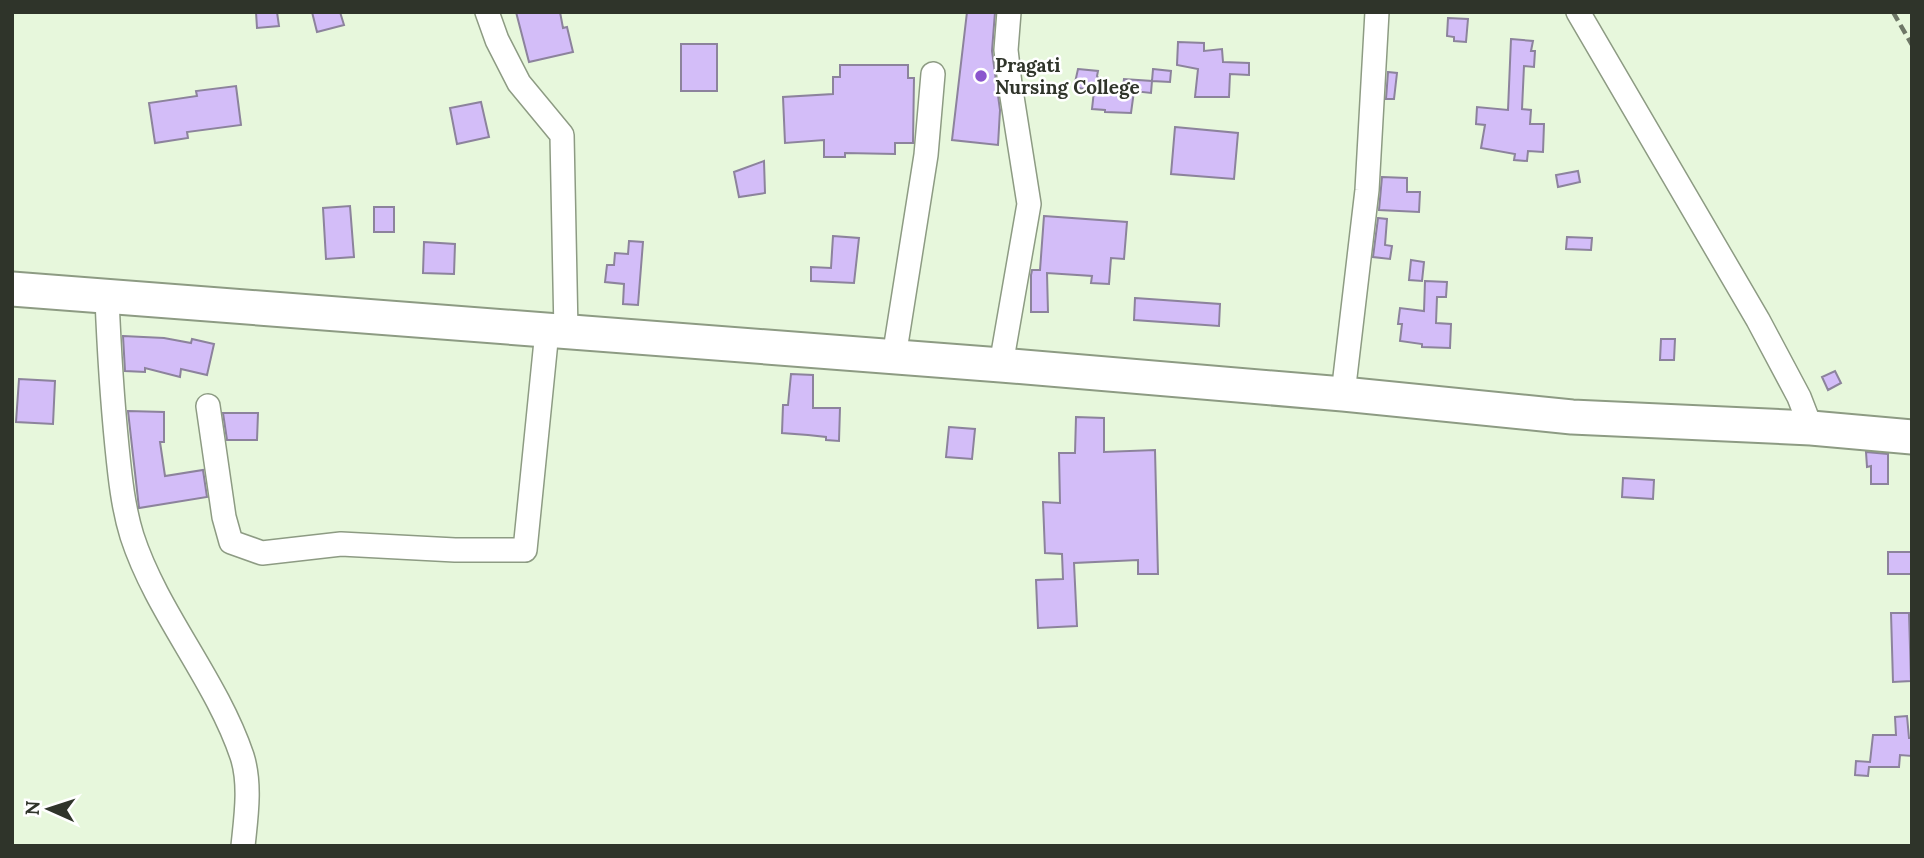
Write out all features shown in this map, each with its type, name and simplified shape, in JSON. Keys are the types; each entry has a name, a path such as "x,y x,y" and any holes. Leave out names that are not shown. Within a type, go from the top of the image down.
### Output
{"highway":[{"path":"12,289 1001,365 1343,394 1572,417 1811,428 1912,437"}],"street":[{"path":"208,406 224,517 231,542 262,553 341,544 456,550 525,550 557,331 562,135 519,83 497,40 487,12"},
{"path":"1001,365 1029,204 1006,50 1009,12"},
{"path":"1343,394 1367,190 1377,12"},
{"path":"1578,12 1758,320 1799,397 1811,428"},
{"path":"894,357 926,155 933,74"},
{"path":"107,298 112,401 123,502 133,538 152,585 196,662 243,757 248,805 243,846"}],"building":[{"path":"256,12 277,12 279,26 257,28"},
{"path":"312,12 340,12 344,25 317,32"},
{"path":"516,12 560,12 573,52 529,62"},
{"name":"Pragati Nursing College","path":"967,12 995,12 992,51 1000,110 998,145 952,140"},
{"path":"1448,18 1468,19 1466,42 1454,41 1454,37 1447,36"},
{"path":"1511,39 1533,41 1531,51 1535,51 1534,67 1524,66 1522,109 1531,110 1530,124 1544,124 1543,152 1528,151 1527,161 1514,160 1515,154 1481,148 1485,125 1476,124 1477,107 1508,110"},
{"path":"1178,42 1204,43 1204,51 1222,49 1223,62 1249,63 1249,75 1230,74 1229,97 1195,97 1198,69 1177,65"},
{"path":"681,44 717,44 717,91 681,91"},
{"path":"840,65 908,65 908,78 914,78 913,143 895,143 895,154 845,153 845,157 824,157 824,140 785,143 783,97 833,94 833,77 840,77"},
{"path":"1078,69 1098,71 1097,76 1102,85 1123,86 1124,79 1152,81 1151,93 1134,91 1131,113 1092,109 1094,91 1074,87"},
{"path":"1153,69 1171,71 1170,82 1152,81"},
{"path":"1388,72 1397,73 1394,99 1386,99"},
{"path":"236,86 241,125 187,132 188,138 155,143 149,103 197,96 196,91"},
{"path":"481,102 489,137 457,144 450,108"},
{"path":"1175,127 1238,133 1234,179 1171,174"},
{"path":"764,161 765,193 739,197 734,172"},
{"path":"1578,171 1580,182 1558,187 1556,175"},
{"path":"1382,177 1407,178 1407,192 1420,192 1419,212 1379,210"},
{"path":"350,206 354,257 326,259 323,208"},
{"path":"374,207 394,207 394,232 374,232"},
{"path":"1044,216 1127,222 1124,259 1111,258 1109,284 1091,283 1092,276 1047,273 1048,312 1031,312 1031,275 1032,270 1040,270"},
{"path":"1378,218 1387,219 1385,245 1392,246 1390,259 1373,257"},
{"path":"833,236 859,238 854,283 811,281 811,267 831,268"},
{"path":"1567,237 1592,238 1591,250 1566,249"},
{"path":"629,241 643,242 638,305 623,304 624,284 605,282 607,265 614,265 615,253 628,254"},
{"path":"424,242 455,244 454,274 423,273"},
{"path":"1411,260 1424,262 1422,281 1409,280"},
{"path":"1425,281 1447,282 1446,297 1437,297 1436,323 1451,324 1450,348 1422,347 1422,344 1400,341 1400,308 1424,311"},
{"path":"1135,298 1220,304 1219,326 1134,320"},
{"path":"123,336 164,338 191,343 192,339 214,344 207,375 181,369 180,377 145,368 145,372 125,371"},
{"path":"1661,339 1675,339 1674,360 1660,360"},
{"path":"1835,371 1841,383 1828,390 1822,377"},
{"path":"791,374 813,375 813,408 840,408 839,441 826,440 826,437 782,433 783,405 788,405"},
{"path":"19,379 55,381 53,424 16,422"},
{"path":"128,411 164,412 164,442 160,442 165,476 203,470 207,497 139,508"},
{"path":"223,413 258,413 257,440 227,440"},
{"path":"1076,417 1104,418 1104,452 1155,450 1158,574 1138,574 1138,560 1074,563 1077,626 1038,628 1036,580 1063,579 1062,554 1045,553 1043,502 1060,503 1059,453 1075,453"},
{"path":"949,427 975,429 972,459 946,457"},
{"path":"1866,452 1888,454 1888,484 1871,484 1871,466 1867,467"},
{"path":"1623,478 1654,480 1653,499 1622,497"},
{"path":"1888,552 1912,552 1912,574 1888,574"},
{"path":"1891,613 1909,613 1911,681 1893,682"},
{"path":"1907,716 1909,738 1912,738 1912,756 1900,755 1899,767 1869,767 1868,776 1855,775 1856,761 1870,762 1873,735 1896,735 1895,717"}],"railway":[{"path":"1893,12 1912,45"}],"place":[{"name":"Pragati Nursing College","path":"981,76"}]}
